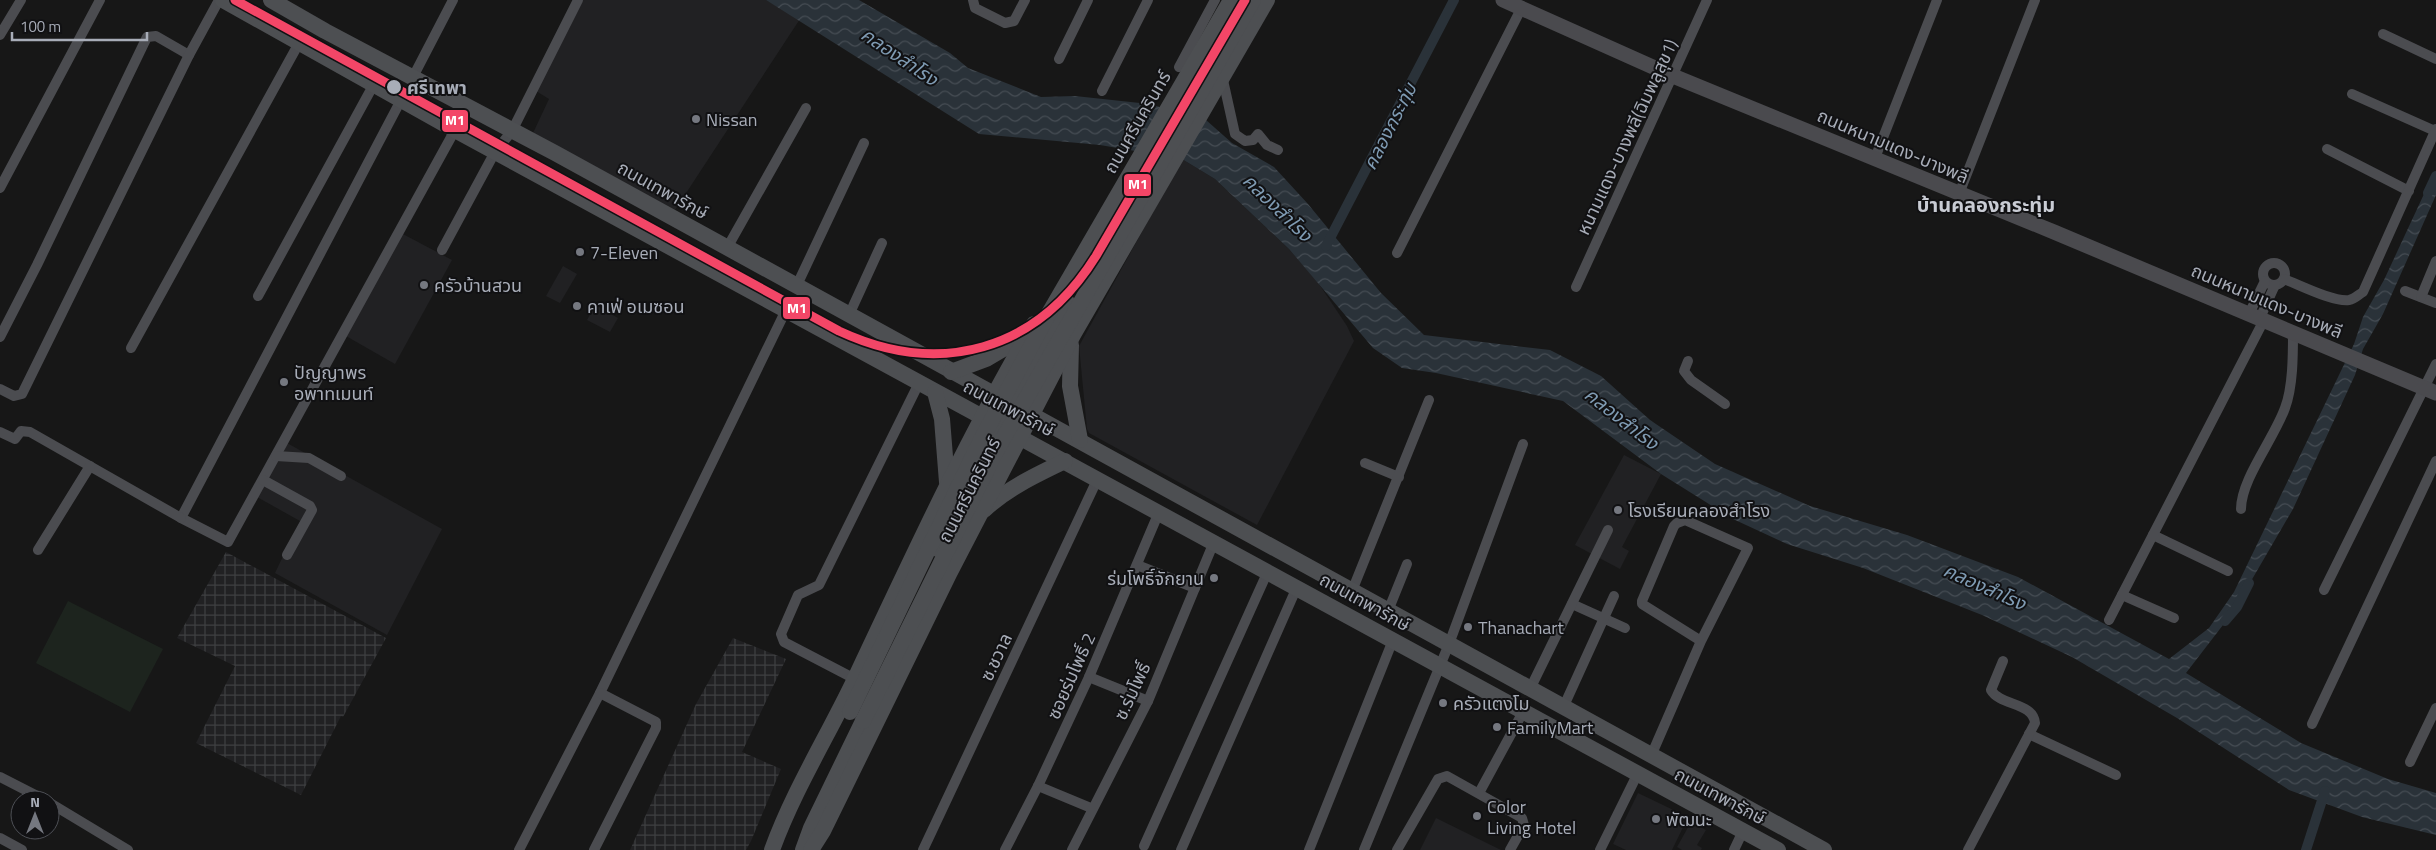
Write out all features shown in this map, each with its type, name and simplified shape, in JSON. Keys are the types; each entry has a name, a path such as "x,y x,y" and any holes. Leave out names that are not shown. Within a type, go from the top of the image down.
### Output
{"main road":[{"name":"ถนนเทพารักษ์","path":"221,0 495,152 935,392 1098,478 1778,850"},
{"name":"ถนนเทพารักษ์","path":"271,0 850,314 951,372 1080,440 1530,690 1824,850"},
{"name":"ถนนศรีนครินทร์","path":"774,850 800,785 855,679 947,484 982,417 1222,0"},
{"name":"ถนนศรีนครินทร์","path":"803,850 857,716 980,442 1044,322 1231,0"},
{"name":"ถนนศรีนครินทร์","path":"774,850 857,716 995,453 1253,0"},
{"name":"ถนนศรีนครินทร์","path":"811,850 823,831 950,572 1072,335 1267,0"},
{"name":"ถนนหนามแดง-บางพลี","path":"1503,0 1673,76 1875,158 2430,390"},
{"path":"1062,278 1059,294 1072,305 1082,305 1094,296"},
{"path":"938,549 1012,403 1067,302"},
{"path":"951,372 1009,347 1030,332"},
{"path":"1072,335 1070,386 1080,440"},
{"path":"935,392 942,420 947,484"},
{"path":"979,515 997,499 1024,481 1065,461"},
{"path":"913,556 923,548 938,549 949,560 950,572"}],"street":[{"path":"0,35 21,0"},
{"path":"0,188 100,0"},
{"path":"0,389 14,396 22,394 189,55 221,0"},
{"path":"413,77 453,0"},
{"path":"442,250 495,152 512,131 578,0"},
{"path":"973,0 975,8 1005,23 1017,17 1026,0"},
{"path":"1059,60 1088,0"},
{"path":"1102,91 1148,0"},
{"path":"1179,67 1215,0"},
{"path":"1274,0 1221,84 1235,134 1246,141 1253,140 1258,134 1267,145 1278,150"},
{"name":"หนามแดง-บางพลี(ฉิมพลูสุข1)","path":"1576,287 1707,0"},
{"path":"1875,158 1937,0"},
{"path":"1959,194 2035,0"},
{"path":"1397,253 1521,9"},
{"path":"2383,34 2436,59"},
{"path":"0,337 38,265 147,37 156,36 189,55"},
{"path":"131,348 300,43"},
{"path":"258,296 374,84"},
{"path":"2109,620 2153,535 2274,282 2348,300 2355,298 2365,289 2436,130 2352,94"},
{"path":"181,518 401,100"},
{"path":"727,248 806,108"},
{"path":"0,432 15,439 21,431 30,432 181,518 228,542 455,130"},
{"path":"797,286 864,143"},
{"path":"2326,149 2409,191"},
{"path":"850,314 882,243"},
{"path":"2421,297 2435,264"},
{"path":"2405,291 2436,303"},
{"path":"519,850 600,693 786,310"},
{"path":"2241,509 2241,497 2245,487 2269,443 2290,394 2294,332"},
{"path":"1688,361 1684,371 1691,380 1725,404"},
{"path":"2324,590 2430,390 2436,364"},
{"path":"855,679 784,642 781,634 798,595 819,585 919,383"},
{"path":"1352,591 1429,400"},
{"path":"1364,850 1449,644 1524,444"},
{"path":"276,456 305,457 340,476"},
{"path":"2312,724 2436,461"},
{"path":"1366,463 1399,478"},
{"path":"38,550 90,466"},
{"name":"ซ.ชวาล","path":"923,850 1098,478"},
{"path":"263,480 310,506 312,510 288,555"},
{"name":"ซอยร่มโพธิ์ 2","path":"1005,850 1038,786 1089,677 1158,512"},
{"path":"1651,756 1701,641 1748,548 1685,520 1677,522 1674,526 1642,604 1701,641"},
{"path":"1530,690 1608,530"},
{"path":"2153,535 2228,571"},
{"name":"ซ.ร่มโพธิ์","path":"1072,850 1091,808 1148,701 1214,542"},
{"path":"1388,611 1407,564"},
{"path":"1137,565 1195,588"},
{"path":"1144,846 1268,571"},
{"path":"1181,850 1297,587"},
{"path":"2122,595 2174,618"},
{"path":"1563,708 1614,596"},
{"path":"1572,604 1625,628"},
{"path":"1309,850 1393,640"},
{"path":"1968,850 2035,723 2034,716 2029,711 1994,696 1991,690 2003,661"},
{"path":"1089,677 1148,701"},
{"path":"594,850 656,728 656,722 653,719 600,693"},
{"path":"1479,793 1523,712"},
{"path":"2410,762 2435,714"},
{"path":"2029,734 2116,775"},
{"path":"1600,850 1637,774"},
{"path":"0,777 25,790"},
{"path":"1397,850 1438,779 1450,777 1522,818 1524,826 1510,850"},
{"path":"1038,786 1091,808"},
{"path":"60,809 128,850"},
{"path":"1734,850 1743,832"},
{"path":"0,838 22,850"}],"shaded area":[{"path":"582,0 766,0 800,19 675,210 533,133 549,99 536,91"},
{"path":"1182,159 1215,179 1289,249 1317,281 1347,326 1354,341 1257,525 1089,433 1087,429 1079,346"},
{"name":"ครัวบ้านสวน","path":"401,233 452,260 395,364 346,336"},
{"path":"563,266 577,274 560,303 546,296"},
{"path":"595,305 618,318 610,332 587,320"},
{"path":"287,443 442,529 387,635 275,573 300,521 257,497"},
{"name":"โรงเรียนคลองสำโรง","path":"1624,455 1661,474 1622,547 1629,551 1620,569 1575,545"},
{"path":"226,552 386,638 343,717 341,716 301,795 196,743 235,666 177,638"},
{"path":"68,601 163,649 130,712 36,663"},
{"path":"733,638 786,659 742,752 781,769 751,841 746,850 630,850 696,704"},
{"name":"พัฒนะ","path":"1638,793 1688,817 1672,850 1626,850 1613,844"},
{"path":"1436,818 1501,850 1420,850"},
{"path":"1691,822 1706,830 1697,845 1702,848 1701,850 1682,850 1677,847"}],"water":[{"name":"คลองสำโรง","path":"766,0 859,0 950,53 968,68 1041,97 1075,96 1149,104 1206,120 1232,143 1274,167 1308,204 1381,293 1424,335 1550,350 1601,376 1650,420 1715,464 1810,506 1907,535 2018,577 2169,659 2209,628 2234,592 2354,344 2363,317 2384,280 2431,179 2436,187 2436,195 2383,314 2363,349 2355,375 2293,509 2233,612 2186,673 2301,743 2388,779 2436,793 2436,835 2362,817 2289,790 2177,718 2072,657 1982,615 1863,568 1787,544 1733,519 1661,474 1563,401 1436,373 1402,368 1373,348 1289,249 1215,179 1182,159 1100,145 979,134"}],"waterway":[{"name":"คลองกระทุ่ม","path":"1326,246 1454,0"},
{"path":"2428,193 2436,176"},
{"path":"2225,621 2237,607 2249,583"},
{"path":"2306,850 2325,791"}],"transit line":[{"name":"M1","path":"235,0 839,331 877,345 913,352 949,353 983,347 1015,334 1045,314 1072,288 1096,256 1245,0"}],"place":[{"name":"ศรีเทพา","path":"394,87"},
{"name":"Nissan","path":"696,119"},
{"name":"7-Eleven","path":"580,252"},
{"name":"ครัวบ้านสวน","path":"424,285"},
{"name":"คาเฟ่ อเมซอน","path":"577,306"},
{"name":"ปัญญาพร อพาทเมนท์","path":"284,382"},
{"name":"โรงเรียนคลองสำโรง","path":"1618,510"},
{"name":"ร่มโพธิ์จักยาน","path":"1214,578"},
{"name":"Thanachart","path":"1468,627"},
{"name":"ครัวแตงโม","path":"1443,703"},
{"name":"FamilyMart","path":"1497,727"},
{"name":"Color Living Hotel","path":"1477,816"},
{"name":"พัฒนะ","path":"1656,819"}],"district":[{"name":"บ้านคลองกระทุ่ม","path":"1986,204"}]}
